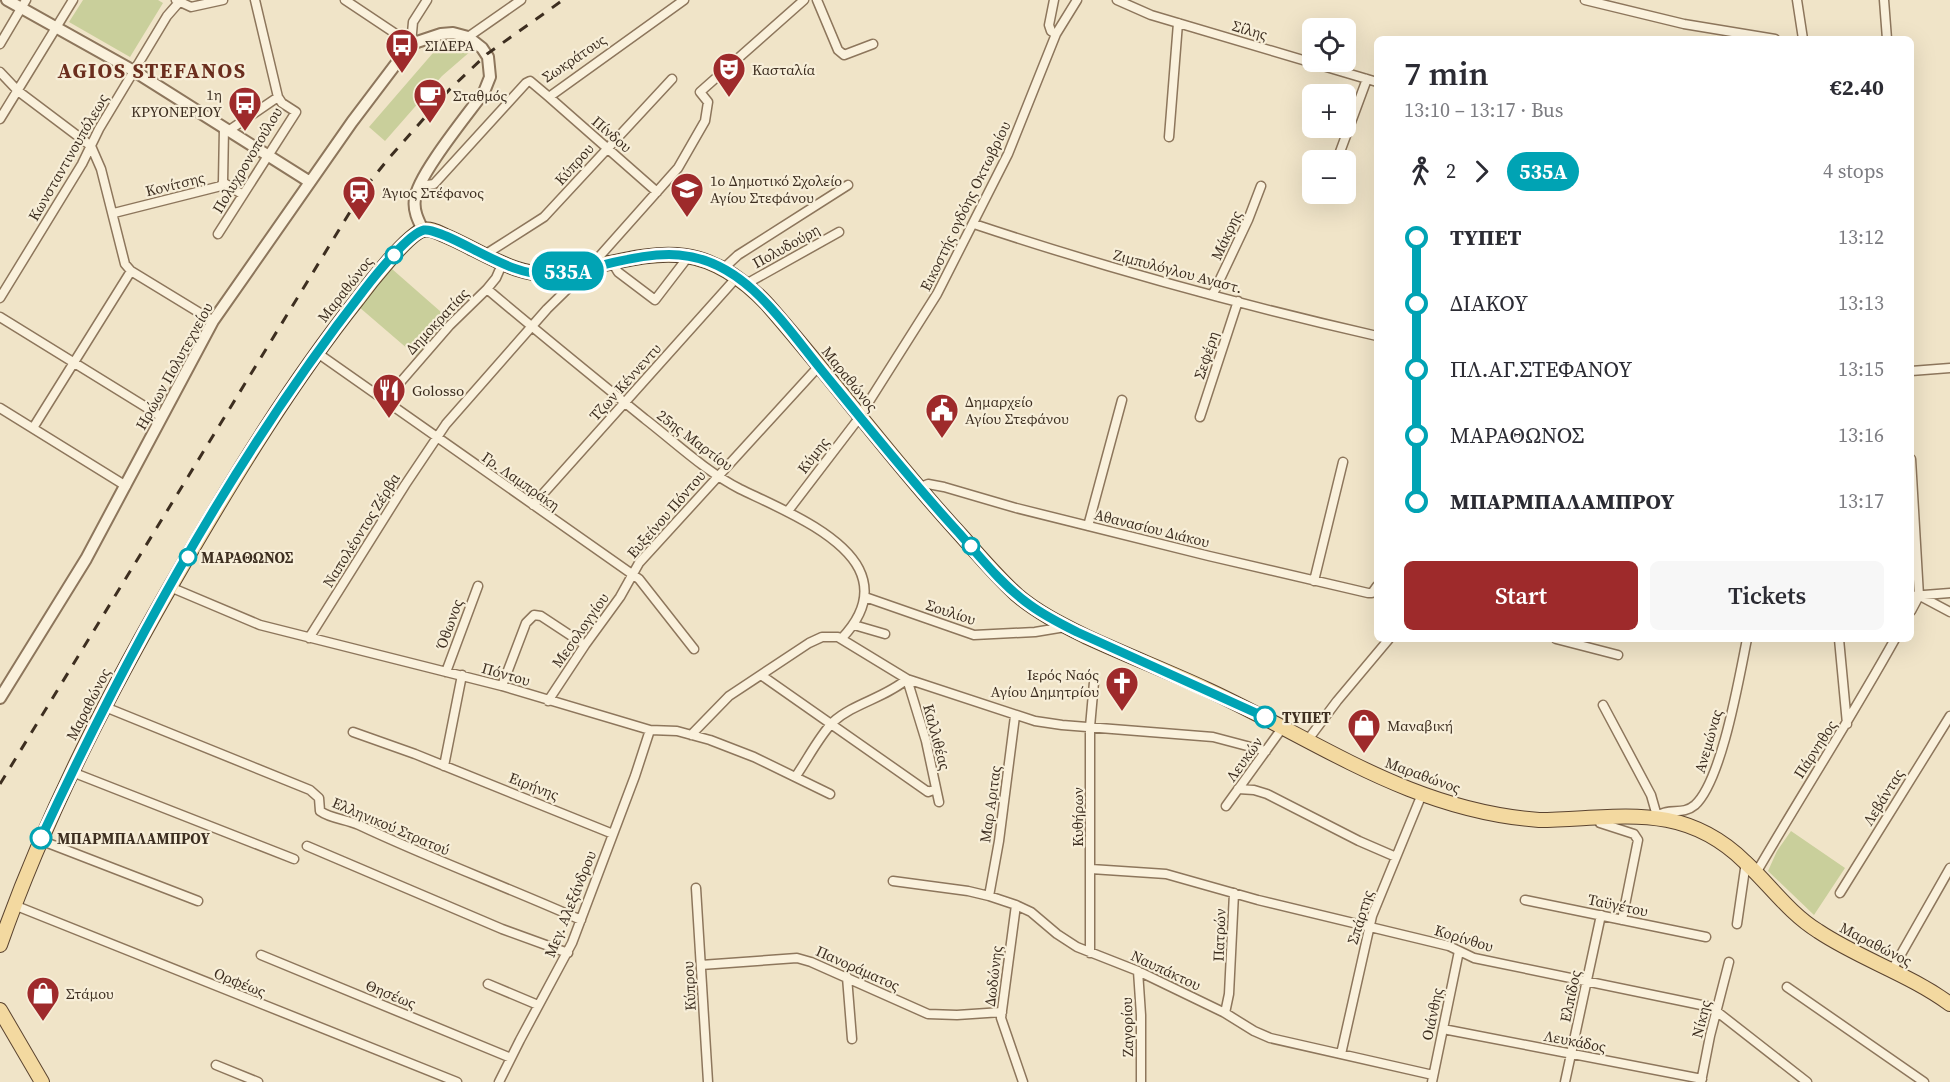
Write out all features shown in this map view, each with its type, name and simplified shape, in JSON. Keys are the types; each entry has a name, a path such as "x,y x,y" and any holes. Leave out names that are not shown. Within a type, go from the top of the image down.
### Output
{"main road":[{"name":"Μαραθώνος","path":"0,945 40,840 72,772 170,587 220,502 316,352 388,261 423,230 433,231 525,272 546,275 651,255 688,257 724,268 742,280 766,304 918,488 1009,588 1032,607 1067,627 1228,699 1360,768 1422,794 1479,811 1520,818 1539,820 1657,816 1701,829 1718,838 1809,925 1828,938 1928,989 1950,1004"},
{"path":"0,1010 42,1082"}],"street":[{"path":"8,0 24,4 310,182"},
{"path":"0,119 73,0"},
{"path":"179,1 191,7 223,0"},
{"name":"Πολυχρονοπούλου","path":"218,234 296,112 282,103 278,97 255,0"},
{"path":"345,0 411,44 441,34 453,33 468,37 487,54 489,82 433,162 415,195 415,207 423,230"},
{"name":"Ηρώων Πολυτεχνείου","path":"0,698 86,559 213,321 366,103 411,44 413,22 428,0"},
{"path":"468,37 520,0"},
{"name":"Σωκράτους","path":"420,186 434,184 526,83 530,81 549,96 684,0"},
{"name":"Ναπολέοντος Ζέρβα","path":"309,638 436,437 531,326 590,267 678,168 705,121 708,102 700,92 804,0"},
{"path":"817,0 838,50 844,55 873,44"},
{"path":"1054,0 1049,25 1051,31 1056,34"},
{"name":"Εικοστής ογδόης Οκτωβρίου","path":"860,416 937,294 974,224 1008,154 1056,34 1077,0"},
{"name":"Σίλης","path":"1117,0 1151,15 1374,81"},
{"path":"1585,0 1684,24 1757,36"},
{"path":"1797,0 1803,36"},
{"path":"1884,0 1887,36"},
{"name":"Κωνσταντινουπόλεως","path":"0,297 82,164 166,16 179,1"},
{"path":"0,44 24,4"},
{"path":"1169,137 1178,23"},
{"path":"0,72 18,91 91,146 101,169 114,213 125,264 131,271 213,321"},
{"name":"Κύπρου","path":"486,254 544,217 672,79"},
{"path":"1341,150 1366,79"},
{"name":"Πίνδου","path":"549,96 657,192"},
{"path":"226,130 278,97"},
{"name":"Κονίτσης","path":"114,213 219,187 223,182 226,130"},
{"path":"223,182 243,195"},
{"path":"724,268 738,255 848,185"},
{"name":"Μάκρης","path":"1213,294 1241,236 1261,186"},
{"name":"Ζιμπυλόγλου Αναστ.","path":"974,224 1069,256 1279,314 1374,335"},
{"name":"Πολυδούρη","path":"742,280 839,232"},
{"path":"612,262 618,272 655,300 688,257"},
{"path":"487,289 496,278 503,262"},
{"path":"33,428 131,271"},
{"name":"Τζων Κέννεντυ","path":"533,505 625,402 742,280"},
{"name":"25ης Μαρτίου","path":"487,289 717,476 810,524 852,559 862,576 865,597"},
{"name":"Δημοκρατίας","path":"386,400 423,355 487,289"},
{"name":"Σεφέρη","path":"1200,417 1238,301"},
{"path":"0,317 162,417"},
{"name":"Γρ. Λαμπράκη","path":"316,352 633,575 643,583 694,649"},
{"name":"Ευξείνου Πόντου","path":"633,575 639,563 819,366"},
{"path":"1914,371 1950,368"},
{"path":"1088,526 1122,399"},
{"path":"1,412 33,428 126,486"},
{"name":"Κύμης","path":"788,511 860,416"},
{"path":"1314,581 1343,462"},
{"name":"Αθανασίου Διάκου","path":"918,488 931,484 1088,526 1314,581 1368,593 1374,590"},
{"path":"1914,562 1915,596"},
{"name":"Μεσολογγίου","path":"548,701 633,575"},
{"name":"Όθωνος","path":"446,672 478,586"},
{"name":"Πόντου","path":"170,587 260,625 462,675 650,730 677,731 691,735 754,757 830,795"},
{"path":"1915,596 1950,592"},
{"path":"1915,596 1950,612"},
{"path":"842,639 854,625 863,608 865,597"},
{"name":"Σουλίου","path":"865,597 974,635 1035,632 1067,627"},
{"path":"502,686 526,623 534,615 539,615 585,645"},
{"path":"854,625 885,634"},
{"path":"691,735 729,696 817,639 832,636 842,639 907,679 1015,716 1048,723 1213,737 1266,751"},
{"path":"1307,741 1386,642"},
{"path":"1568,642 1618,655"},
{"name":"Ανεμώνας","path":"1657,816 1664,811 1683,811 1692,807 1700,799 1713,777 1746,642"},
{"path":"1839,642 1847,724"},
{"name":"Πάρνηθος","path":"1751,868 1847,724 1893,642"},
{"path":"444,766 462,675"},
{"path":"761,675 928,792 936,789"},
{"path":"796,776 832,723 898,687 907,679"},
{"name":"Καλλιθέας","path":"907,679 926,741 939,802"},
{"name":"Κυθήρων","path":"1090,953 1090,727 1094,682"},
{"path":"1604,705 1651,795 1657,816"},
{"name":"Ελληνικού Στρατού","path":"105,707 310,790 319,798 320,811 328,816 354,823 581,920"},
{"name":"Μαρ Αριτας","path":"989,896 999,841 1015,716"},
{"name":"Λεβάντας","path":"1840,894 1950,716"},
{"name":"Λευκών","path":"1226,806 1283,727"},
{"name":"Μεγ. Αλεξάνδρου","path":"499,1082 538,1005 568,953 632,786 650,730"},
{"name":"Ειρήνης","path":"353,732 394,746 613,834"},
{"path":"72,772 294,859"},
{"path":"1238,789 1268,794 1365,844 1396,857"},
{"name":"Σπάρτης","path":"1341,1054 1369,927 1422,794"},
{"path":"1599,818 1600,823 1634,834 1638,840 1622,920"},
{"path":"40,840 198,901"},
{"path":"307,846 502,929 568,953"},
{"path":"1737,924 1751,868"},
{"path":"1892,970 1950,868"},
{"name":"Κορίνθου","path":"1091,869 1156,872 1369,927 1449,945 1474,957 1708,1006 1807,1082"},
{"name":"Ναυπάκτου","path":"893,882 943,887 989,896 1016,905 1031,912 1066,940 1090,953 1138,971 1226,1012 1254,1031 1270,1038 1341,1054 1433,1079"},
{"name":"Κύπρου","path":"696,888 708,1082"},
{"name":"Πατρών","path":"1226,1012 1231,971 1234,893"},
{"name":"Ταϋγέτου","path":"1525,900 1706,937"},
{"name":"Ορφέως","path":"14,905 457,1082"},
{"name":"Δωδώνης","path":"1016,905 1002,1020 1023,1082"},
{"name":"Ελπίδος","path":"1565,1082 1600,915"},
{"name":"Οιάνθης","path":"1433,1079 1459,951"},
{"name":"Θησέως","path":"261,955 511,1058"},
{"name":"Πανοράματος","path":"701,965 797,958 847,977 928,1014 1002,1012"},
{"name":"Νίκης","path":"1702,1081 1716,1010 1729,962"},
{"name":"Ζαγορίου","path":"1138,971 1141,1082"},
{"path":"847,977 852,1039"},
{"path":"488,984 538,1005"},
{"path":"1787,987 1924,1082"},
{"name":"Λευκάδος","path":"1443,1029 1702,1081"},
{"path":"216,1065 258,1082"}],"green space":[{"path":"83,0 158,0 163,3 130,57 69,22"},
{"path":"462,42 472,50 442,76 385,141 369,127 439,46 453,48"},
{"path":"392,269 449,319 416,356 359,307"},
{"path":"1791,831 1845,868 1814,915 1768,871 1777,851"}],"railway":[{"path":"0,784 364,189 450,89 487,54 563,0"}],"bus line":[{"name":"535A","path":"41,838 142,636 220,502 316,352 388,261 418,232 423,230 433,231 525,272 546,275 651,255 701,259 729,271 757,294 793,334 918,488 1009,588 1025,602 1077,632 1265,717"}],"place":[{"name":"ΣΙΔΕΡΑ","path":"402,74"},
{"name":"Κασταλία","path":"729,98"},
{"name":"Σταθμός","path":"430,124"},
{"name":"1η ΚΡΥΟΝΕΡΙΟΥ","path":"245,132"},
{"name":"1ο Δημοτικό Σχολείο Αγίου Στεφάνου","path":"687,218"},
{"name":"Άγιος Στέφανος","path":"359,221"},
{"name":"Golosso","path":"389,419"},
{"name":"Δημαρχείο Αγίου Στεφάνου","path":"942,439"},
{"name":"ΜΑΡΑΘΩΝΟΣ","path":"188,557"},
{"name":"Ιερός Ναός Αγίου Δημητρίου","path":"1122,712"},
{"name":"ΤΥΠΕΤ","path":"1265,717"},
{"name":"Μαναβική","path":"1364,754"},
{"name":"ΜΠΑΡΜΠΑΛΑΜΠΡΟΥ","path":"41,838"},
{"name":"Στάμου","path":"43,1022"}],"district":[{"name":"AGIOS STEFANOS","path":"152,70"}]}
